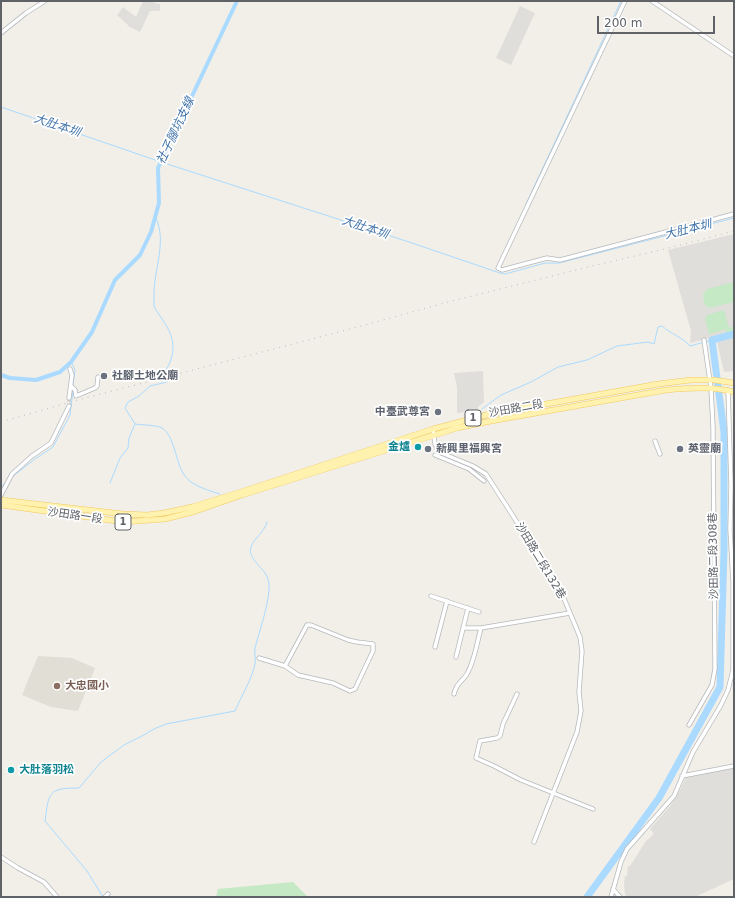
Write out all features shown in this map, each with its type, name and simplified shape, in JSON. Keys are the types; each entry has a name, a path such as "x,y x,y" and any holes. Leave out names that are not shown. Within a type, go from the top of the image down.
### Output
{"main road":[{"name":"沙田路二段","path":"241,494 433,429 490,414 658,384 712,380 732,382"},
{"name":"沙田路二段","path":"241,494 457,428 650,393 688,388 731,391"},
{"name":"沙田路一段","path":"1,500 106,513 147,515 192,507 241,494"},
{"name":"沙田路一段","path":"1,506 124,522 146,521 165,519 194,512 241,494"}],"street":[{"path":"1,33 44,1"},
{"path":"625,1 498,268 502,270 547,258 560,260 734,214"},
{"path":"652,1 734,56"},
{"name":"沙田路二段308巷","path":"689,725 712,686 715,669 716,389 712,380 704,340"},
{"path":"69,398 72,375 70,369"},
{"path":"71,386 75,390 76,396 95,388 97,386 98,377"},
{"path":"610,897 621,862 627,849 674,796 693,752 721,706 728,690 733,670 733,582 730,529 731,391"},
{"path":"1,495 12,474 32,456 51,443 69,406"},
{"name":"沙田路二段132巷","path":"433,429 435,444 438,452 473,466 486,474 560,589 580,637 582,651 579,692 581,711 577,732 534,842"},
{"path":"656,440 660,454"},
{"path":"434,455 469,469 484,481"},
{"path":"431,596 447,600 479,612"},
{"path":"435,647 447,600"},
{"path":"456,657 468,608"},
{"path":"464,628 481,628 570,613"},
{"path":"259,658 285,666 298,675 333,683 350,691 355,689 373,651 373,644 357,642 311,625 307,625 285,666"},
{"path":"454,694 456,686 466,675 471,665 481,628"},
{"path":"517,694 503,724 500,736 497,738 480,741 476,758 521,780 593,809"},
{"path":"682,776 734,766"},
{"path":"1,857 44,882 57,897"},
{"path":"613,889 620,897"}],"shaded area":[{"path":"143,1 155,1 154,3 160,4 160,11 150,11 140,32 130,27 117,15 123,7 136,17"},
{"path":"520,6 535,13 511,65 496,58"},
{"path":"734,234 734,332 690,343 691,331 668,250"},
{"path":"734,337 734,371 724,372 717,342"},
{"path":"483,371 484,402 478,407 478,410 457,413 457,387 454,373"},
{"name":"大忠國小","path":"38,656 72,658 95,668 78,711 51,707 22,695"},
{"path":"734,768 734,879 695,897 627,897 625,894 624,884 628,866 630,866 646,841 654,834 650,829 670,806 686,777"}],"green space":[{"path":"734,282 734,302 710,308 706,306 704,303 703,294 707,289"},
{"path":"724,310 729,328 734,326 734,335 725,332 727,329 709,334 705,319 707,315"},
{"path":"293,882 308,897 216,897 218,889"}],"waterway":[{"name":"社子腳坑支線","path":"1,375 10,378 36,380 60,372 71,362 92,332 115,280 140,255 151,232 159,203 158,168 237,1"},
{"path":"526,204 621,1"},
{"name":"大肚本圳","path":"1,107 161,162 505,274 545,263 559,263 734,218"},
{"path":"156,218 159,227 160,246 154,306 171,335 173,348 171,360 164,373 167,382 150,386 139,396 128,402 125,408 135,424 157,426 166,431 172,442 183,473 189,481 220,494"},
{"path":"482,409 501,395 531,382 558,367 587,360 617,346 648,342 654,344 658,327 662,326 684,340 690,346 712,340"},
{"path":"587,897 659,798 720,687 724,551 724,432 712,340 734,334"},
{"path":"71,362 75,370 73,386"},
{"path":"12,477 53,447 70,415 73,390"},
{"path":"110,483 120,458 128,448 129,438 135,424"},
{"path":"1,487 5,483"},
{"path":"103,897 87,871 45,821 49,798 52,794 61,789 79,788 101,762 124,745 154,729 166,724 235,711 254,669 255,648 269,593 268,579 250,551 252,544 264,529 267,522"}],"tunnel":[{"path":"69,398 69,406"}],"railway":[{"path":"1,422 74,401 452,301 734,231"}],"place":[{"name":"社腳土地公廟","path":"104,376"},
{"name":"中臺武尊宮","path":"438,412"},
{"name":"金爐","path":"418,447"},
{"name":"新興里福興宮","path":"428,449"},
{"name":"英靈廟","path":"680,449"},
{"name":"大忠國小","path":"57,686"},
{"name":"大肚落羽松","path":"11,770"}]}
